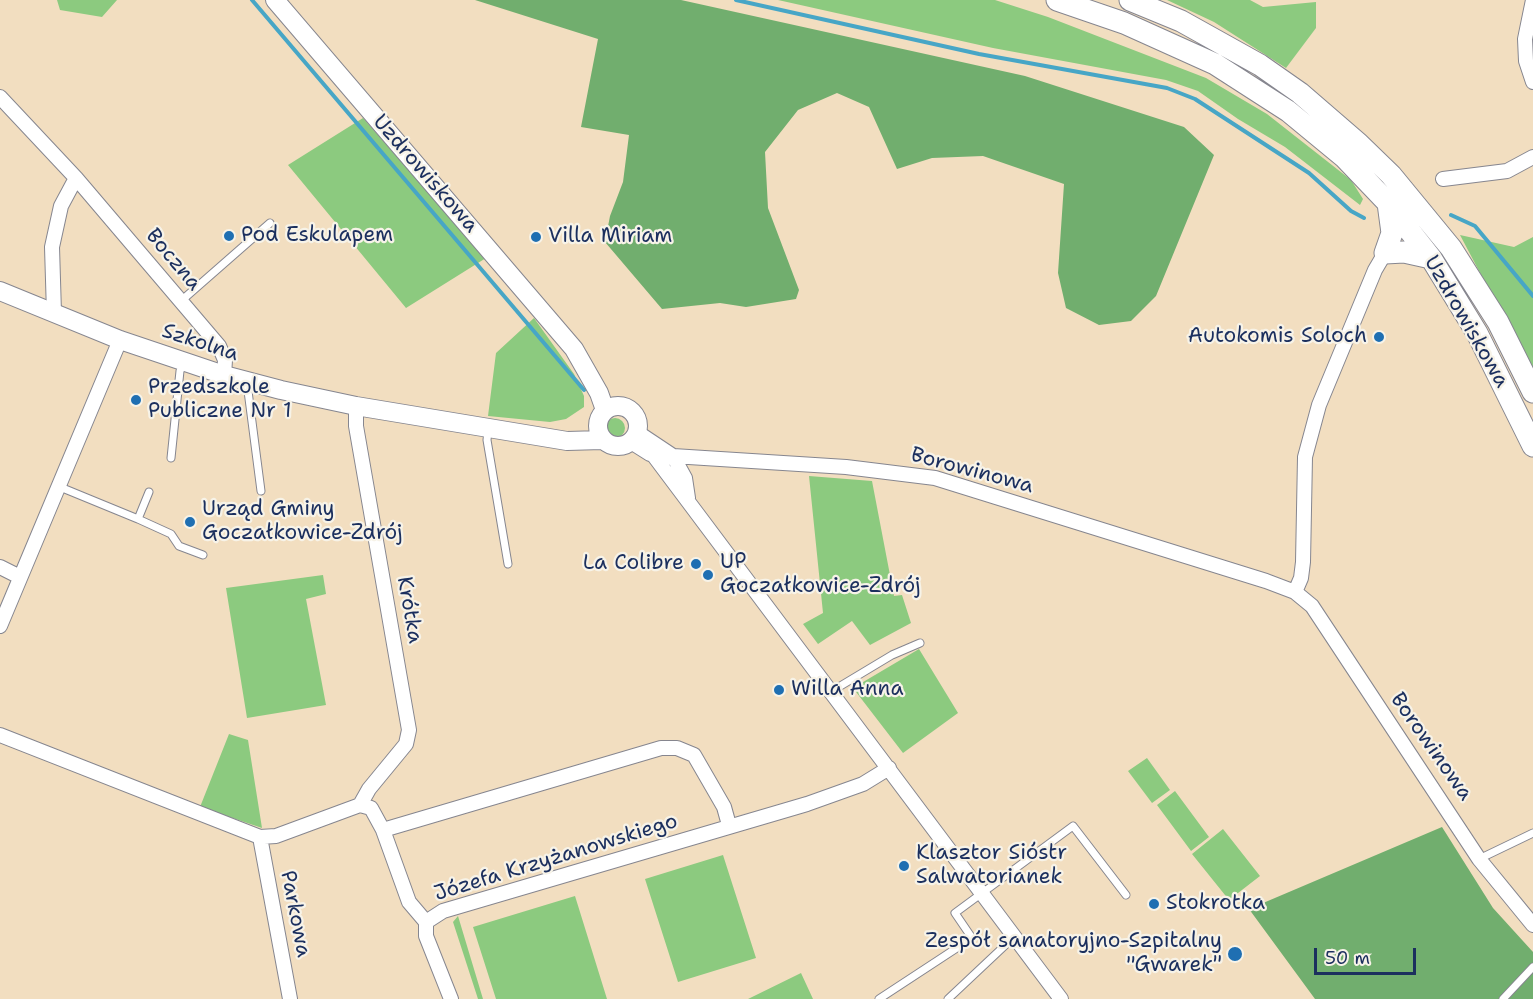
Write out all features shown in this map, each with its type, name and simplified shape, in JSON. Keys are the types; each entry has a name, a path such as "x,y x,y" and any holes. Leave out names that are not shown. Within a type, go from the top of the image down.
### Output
{"main road":[{"name":"Uzdrowiskowa","path":"1057,0 1168,40 1246,82 1312,129 1345,158 1388,202 1431,258 1477,333 1533,446"},
{"name":"Uzdrowiskowa","path":"1130,0 1180,21 1260,65 1300,93 1359,144 1405,191 1451,248 1498,322 1533,392"},
{"path":"1388,202 1392,233 1385,254 1404,252 1431,258"}],"street":[{"name":"Uzdrowiskowa","path":"275,0 574,349 588,357 601,373 611,408"},
{"path":"1533,0 1525,39 1526,61 1533,83"},
{"name":"Boczna","path":"0,98 76,178 219,346 225,360 224,375"},
{"path":"1443,179 1507,171 1533,157"},
{"path":"54,314 52,247 61,206 76,178"},
{"path":"1295,592 1301,578 1303,562 1305,457 1319,405 1375,270 1385,254"},
{"name":"Szkolna","path":"0,291 120,340 250,382 356,406 537,436 600,434"},
{"path":"0,627 120,340"},
{"name":"Krótka","path":"356,406 356,426 409,730 406,744 369,789 360,806"},
{"path":"634,437 619,447 600,434 598,421 611,408 634,414 634,437 654,456 666,475 688,498 1061,999"},
{"path":"634,437 674,456 685,478 688,498"},
{"name":"Borowinowa","path":"654,456 663,459 674,456 867,468 935,478 1266,580 1295,592 1312,606 1479,860 1533,926"},
{"path":"685,478 701,459"},
{"path":"0,567 20,577"},
{"path":"0,735 260,837 276,836 360,806"},
{"path":"383,830 669,748 677,748 694,755 724,807 729,825"},
{"name":"Józefa Krzyżanowskiego","path":"360,806 371,808 383,830 409,902 426,922 443,911 729,825 807,804 863,784 889,768"},
{"name":"Parkowa","path":"260,837 290,999"},
{"path":"426,922 426,936 452,999"}],"lane":[{"path":"181,302 270,223"},
{"path":"171,458 180,370 184,362"},
{"path":"250,382 248,391 261,491"},
{"path":"488,428 487,440 507,564"},
{"path":"60,487 171,534 179,546 203,555"},
{"path":"138,519 149,492"},
{"path":"832,692 892,655 920,643"},
{"path":"879,999 972,938 955,913 1073,826 1126,895"},
{"path":"1479,860 1533,833"},
{"path":"948,999 1015,936"},
{"path":"1503,999 1533,966"}],"green space":[{"path":"57,0 117,0 102,17 60,10"},
{"path":"475,0 681,0 1025,76 1184,127 1214,155 1156,296 1131,321 1099,325 1066,308 1058,273 1064,184 983,156 932,158 897,169 869,107 837,93 798,110 765,152 768,208 799,290 796,299 746,307 720,303 662,309 605,242 610,216 623,182 629,135 581,127 598,39"},
{"path":"778,0 995,0 1048,17 1206,78 1267,114 1351,180 1363,199 1360,205 1285,147 1238,119 1198,91 1166,80 993,48"},
{"path":"1167,0 1250,0 1263,7 1316,2 1316,28 1286,68 1214,22"},
{"path":"363,118 486,258 406,308 288,165"},
{"path":"1460,235 1514,247 1533,237 1533,373"},
{"path":"534,318 574,374 584,396 584,407 566,419 550,422 488,416 496,353"},
{"path":"611,418 619,418 625,424 625,432 619,438 611,438 605,432 605,424"},
{"path":"809,476 872,481 894,596 902,595 911,623 870,645 852,621 818,644 803,624 823,613"},
{"path":"323,575 326,594 306,599 326,705 247,718 226,588"},
{"path":"919,649 958,713 903,753 853,688"},
{"path":"229,734 248,740 262,828 200,807"},
{"path":"1147,758 1170,790 1152,803 1128,771"},
{"path":"1175,791 1209,837 1191,851 1157,805"},
{"path":"1442,827 1493,908 1533,952 1533,999 1315,999 1249,909"},
{"path":"1223,829 1260,876 1229,900 1192,854"},
{"path":"723,855 756,958 678,982 645,879"},
{"path":"575,896 607,999 496,999 473,927"},
{"path":"458,916 483,999 478,999 453,922"},
{"path":"801,973 813,999 748,999"}],"waterway":[{"path":"252,0 584,390"},
{"path":"736,0 979,54 1167,88 1195,99 1309,173 1351,211 1364,218"},
{"path":"1451,215 1475,226 1533,296"}],"place":[{"name":"Pod Eskulapem","path":"229,236"},
{"name":"Villa Miriam","path":"536,237"},
{"name":"Autokomis Soloch","path":"1379,337"},
{"name":"Przedszkole Publiczne Nr 1","path":"136,400"},
{"name":"Urząd Gminy Goczałkowice-Zdrój","path":"190,522"},
{"name":"La Colibre","path":"696,564"},
{"name":"UP Goczałkowice-Zdrój","path":"708,575"},
{"name":"Willa Anna","path":"779,690"},
{"name":"Klasztor Sióstr Salwatorianek","path":"904,866"},
{"name":"Stokrotka","path":"1154,904"},
{"name":"Zespół sanatoryjno-Szpitalny \"Gwarek\"","path":"1235,954"}]}
